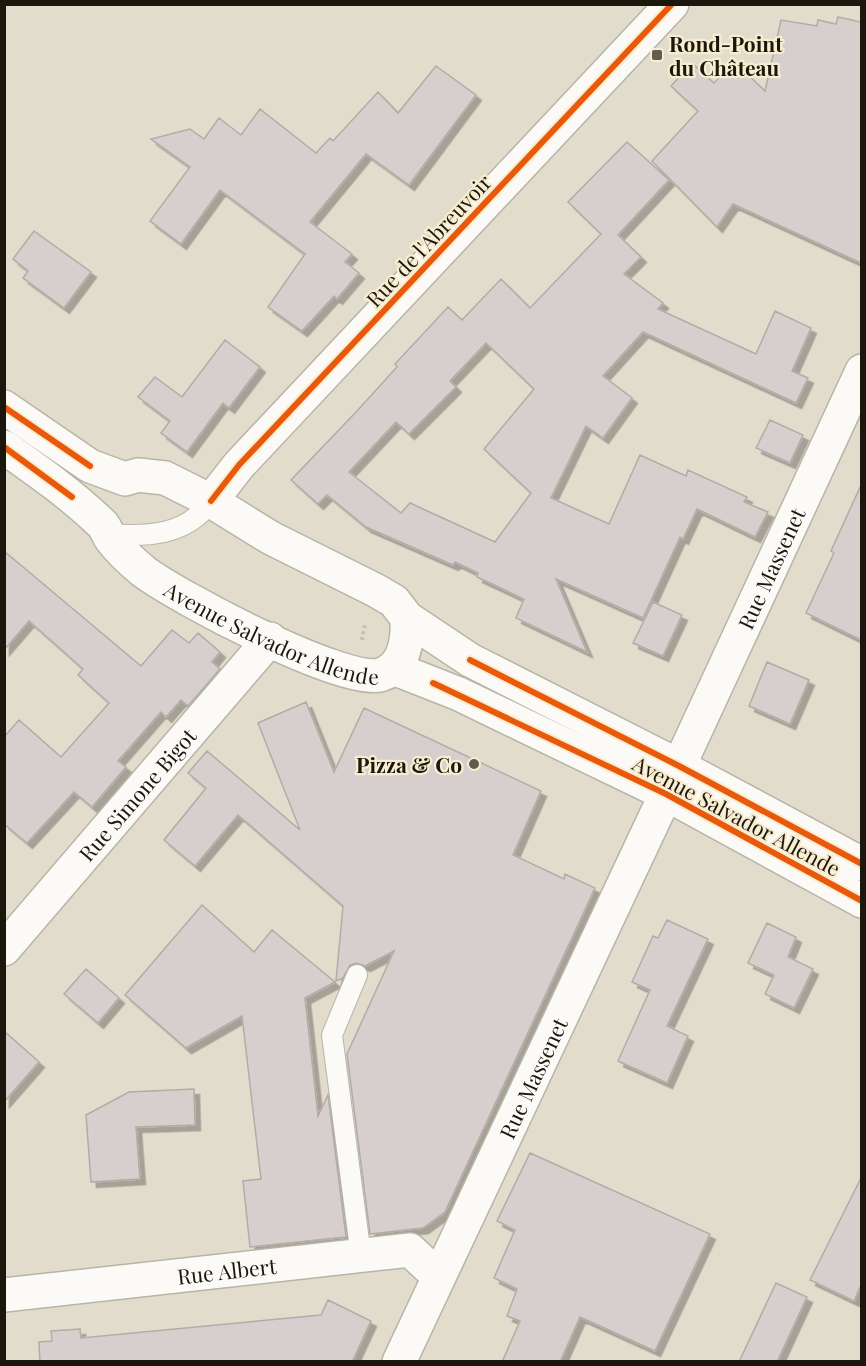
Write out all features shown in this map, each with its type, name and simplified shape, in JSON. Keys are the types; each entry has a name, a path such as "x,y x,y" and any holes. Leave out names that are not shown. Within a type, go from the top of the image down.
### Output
{"street":[{"name":"Rue de l'Abreuvoir","path":"211,501 239,465 672,4"},
{"name":"Rue Massenet","path":"399,1362 673,780 861,371"},
{"name":"Avenue Salvador Allende","path":"4,407 90,466 126,479 138,475 165,478 211,501 271,538 375,590 393,602 406,618 470,660 673,780 861,901"},
{"name":"Avenue Salvador Allende","path":"4,447 72,497 105,530 119,549 144,572 194,602 270,639 354,673 370,676 381,675 393,668 673,780 861,864"},
{"path":"105,530 101,511 106,498 126,479"},
{"path":"393,668 400,660 408,639 406,618"},
{"name":"Rue Simone Bigot","path":"4,949 270,639"},
{"name":"Rue Albert","path":"4,1295 410,1250 438,1276"}],"lane":[{"path":"105,530 159,534 180,528 204,511 211,501"},
{"path":"357,975 332,1035 361,1256"}],"path":[{"path":"361,641 366,618"}],"building":[{"path":"838,17 861,22 861,263 733,204 717,227 652,161 698,111 671,86 692,63 714,83 734,62 765,91 781,20 817,26 818,20 836,24"},
{"path":"436,66 476,95 409,185 366,154 310,222 352,254 345,262 359,273 337,299 334,296 302,331 268,307 305,254 220,190 181,244 150,221 190,167 151,139 190,129 204,139 219,118 241,135 260,109 316,153 330,138 333,141 378,92 398,113"},
{"path":"627,142 669,180 618,235 641,257 624,274 663,303 658,309 756,354 775,311 811,328 792,371 808,378 796,403 643,332 603,376 632,398 603,438 586,426 551,498 609,524 640,455 686,476 688,470 747,497 744,502 768,512 755,537 697,509 683,539 680,537 643,618 556,579 587,652 516,618 524,599 477,577 478,573 455,562 453,565 366,527 327,495 318,504 291,480 397,367 395,364 448,307 462,320 501,279 530,308 601,234 568,202","holes":["486,343 534,389 484,449 531,493 495,542 410,503 401,513 349,472 396,422 409,434 456,387 450,381"]},
{"path":"34,231 91,272 64,308 23,278 28,271 13,259"},
{"path":"225,340 260,367 229,408 223,403 187,452 161,433 170,421 138,397 155,377 182,397"},
{"path":"770,420 803,435 790,463 756,448"},
{"path":"861,485 861,640 806,613 834,553 831,551"},
{"path":"4,551 141,666 172,630 189,643 198,633 220,652 212,662 220,669 188,706 181,700 166,717 161,712 118,761 126,767 92,807 74,792 27,843 4,824 4,737 19,720 61,757 109,703 78,675 83,669 29,621 4,650"},
{"path":"653,602 682,615 663,656 633,643"},
{"path":"767,662 809,680 790,724 749,706"},
{"path":"306,702 334,772 364,708 541,791 513,855 564,879 565,874 595,888 445,1212 423,1228 370,1234 347,1054 394,951 365,966 356,963 350,965 343,978 336,981 343,906 238,815 195,866 164,840 206,788 188,773 207,751 300,830 258,723"},
{"path":"202,905 254,952 272,930 335,982 305,998 318,1116 328,1095 346,1237 250,1247 243,1181 261,1179 242,1016 186,1048 125,995"},
{"path":"667,920 708,939 667,1026 688,1036 667,1083 618,1061 650,990 632,982 653,936 658,938"},
{"path":"767,923 796,937 788,957 813,969 794,1008 765,994 774,975 748,963"},
{"path":"86,969 119,998 98,1023 64,994"},
{"path":"4,1031 39,1062 4,1102"},
{"path":"194,1089 195,1125 136,1127 140,1179 91,1182 86,1115 129,1092"},
{"path":"530,1153 710,1234 655,1351 580,1317 560,1362 502,1362 520,1321 507,1316 517,1289 494,1278 515,1230 497,1221"},
{"path":"861,1178 861,1285 854,1301 810,1280"},
{"path":"776,1283 807,1297 777,1362 739,1362"},
{"path":"328,1300 371,1321 352,1362 40,1362 39,1342 52,1341 51,1331 80,1329 81,1338 321,1315"}],"cycle path":[{"path":"211,501 239,465 672,4"},
{"path":"4,407 90,466"},
{"path":"4,447 72,497"},
{"path":"470,660 679,766 862,864"},
{"path":"433,683 666,794 862,901"}],"place":[{"name":"Rond-Point du Château","path":"657,55"},
{"name":"Pizza & Co","path":"474,764"}]}
